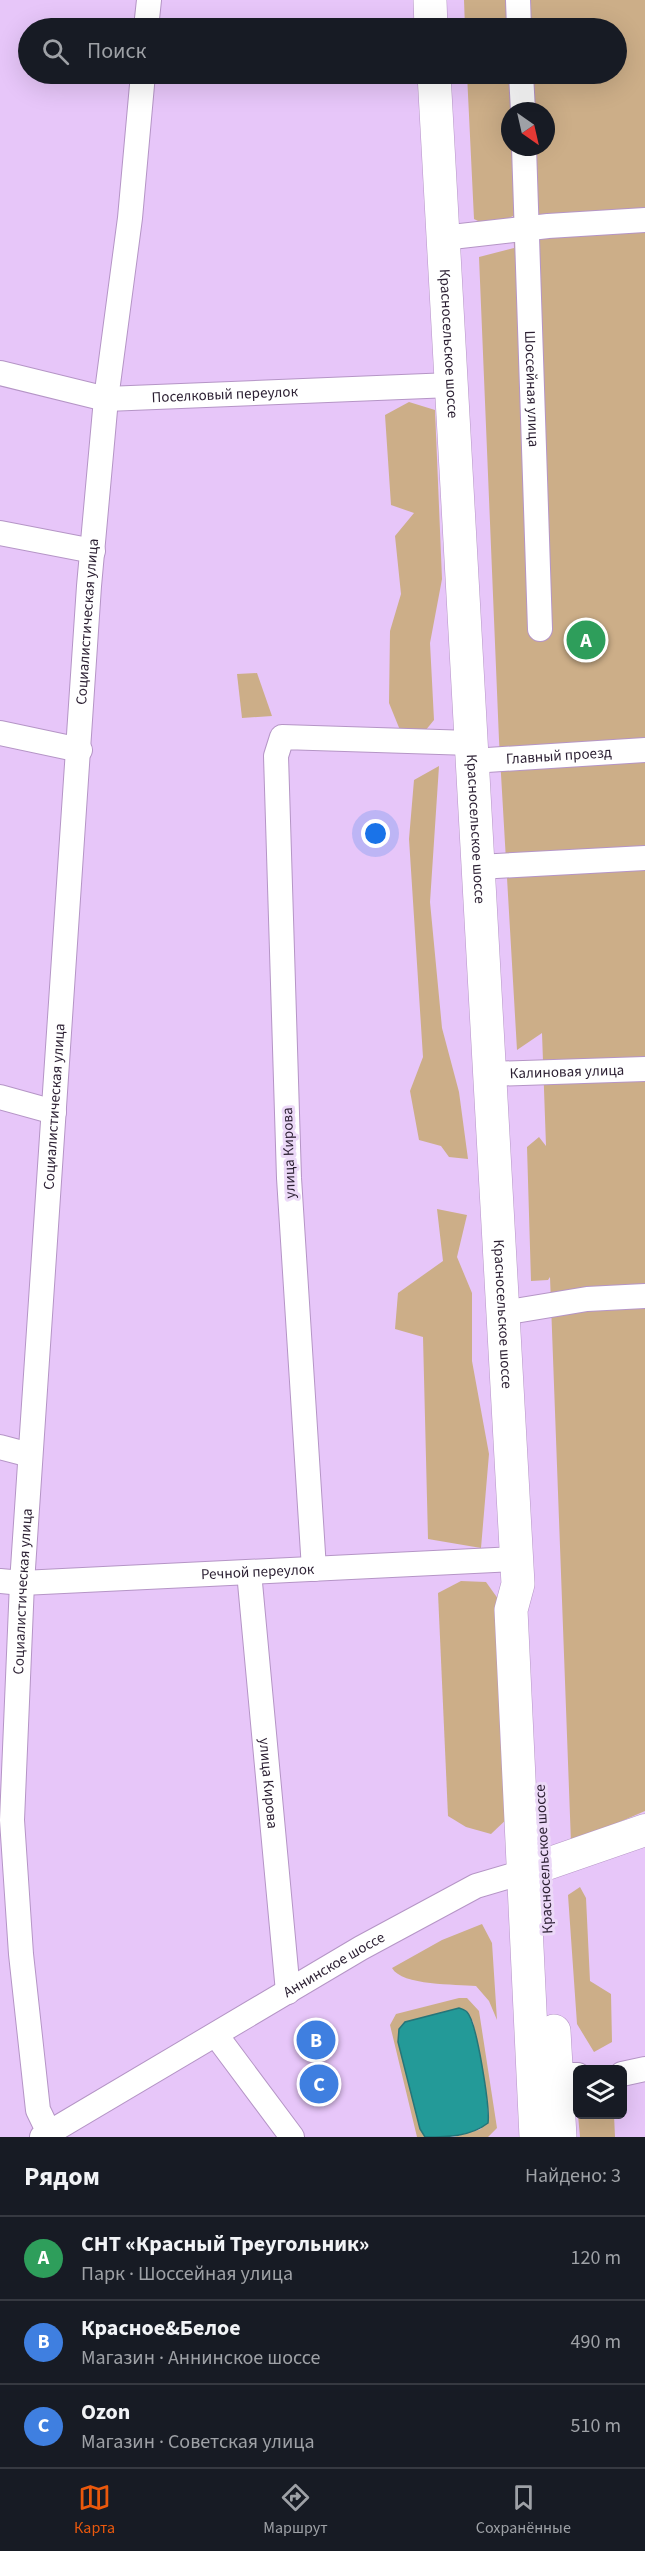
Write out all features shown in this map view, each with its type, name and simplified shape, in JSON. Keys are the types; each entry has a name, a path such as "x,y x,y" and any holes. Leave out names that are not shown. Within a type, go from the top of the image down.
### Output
{"highway":[{"path":"430,0 431,18"},
{"name":"Красносельское шоссе","path":"435,84 517,1572 511,1610 534,1869 567,2075 560,2137"},
{"name":"Красносельское шоссе","path":"534,1869 536,2137"}],"main road":[{"name":"Аннинское шоссе","path":"534,1869 645,1830"}],"street":[{"path":"147,18 149,0"},
{"path":"518,0 519,18"},
{"name":"Социалистическая улица","path":"47,2136 38,2110 6,1820 11,1582 30,1455 93,551 106,399 130,218 141,84"},
{"path":"522,84 523,102"},
{"name":"Шоссейная улица","path":"524,156 540,628"},
{"path":"443,238 528,228 645,220"},
{"name":"Поселковый переулок","path":"0,373 106,399 451,385"},
{"path":"0,532 93,551"},
{"path":"0,733 80,750"},
{"name":"Главный проезд","path":"282,737 471,752 645,750"},
{"name":"улица Кирова","path":"282,737 276,756 289,1178 314,1569"},
{"path":"478,867 645,858"},
{"name":"Калиновая улица","path":"489,1074 645,1069"},
{"path":"0,1096 54,1112"},
{"path":"503,1313 586,1299 645,1296"},
{"path":"0,1447 30,1455"},
{"name":"Речной переулок","path":"11,1582 314,1569 517,1572"},
{"name":"улица Кирова","path":"249,1572 288,1992"},
{"name":"Аннинское шоссе","path":"47,2136 288,1992 476,1886 534,1869"},
{"path":"216,2035 292,2137"},
{"path":"627,2073 645,2069"}],"shaded area":[{"path":"464,0 645,0 645,1811 571,1843 550,1277 548,1280 531,1281 527,1147 539,1137 546,1146 542,1033 517,1050 499,740 479,257 514,248 513,216 490,227 474,219 467,84 627,84 627,18 465,18"},
{"path":"409,402 435,410 442,579 430,643 434,720 425,731 402,735 389,703 390,631 401,594 395,536 414,513 391,505 385,415"},
{"path":"257,673 272,716 242,718 237,674"},
{"path":"439,766 430,902 442,1028 459,1092 468,1159 449,1157 441,1146 419,1140 410,1091 423,1057 409,839 414,780"},
{"path":"437,1209 467,1215 457,1257 472,1293 472,1361 489,1454 481,1548 428,1539 423,1337 395,1329 398,1293 443,1261"},
{"path":"461,1581 486,1582 501,1603 510,1816 491,1834 466,1827 448,1816 438,1593"},
{"path":"580,1887 586,1898 590,1981 611,1994 612,2042 594,2052 577,2024 568,1895"},
{"path":"482,1924 492,1943 497,2020 489,2001 476,1986 418,1981 398,1974 392,1968 442,1940"},
{"path":"467,1998 479,2011 497,2128 488,2137 454,2137 481,2129 489,2115 473,2022 467,2011 459,2008 405,2022 399,2029 398,2042 420,2129 425,2137 417,2137 390,2025 396,2014"},
{"path":"459,2008 467,2012 475,2031 485,2084 488,2123 466,2134 425,2137 420,2129 398,2042 399,2029 405,2022"},
{"path":"578,2119 614,2119 615,2137 580,2137"}],"place":[{"name":"СНТ «Красный Треугольник»","path":"586,640"},
{"name":"Красное&Белое","path":"316,2040"},
{"name":"Ozon","path":"319,2084"}]}
